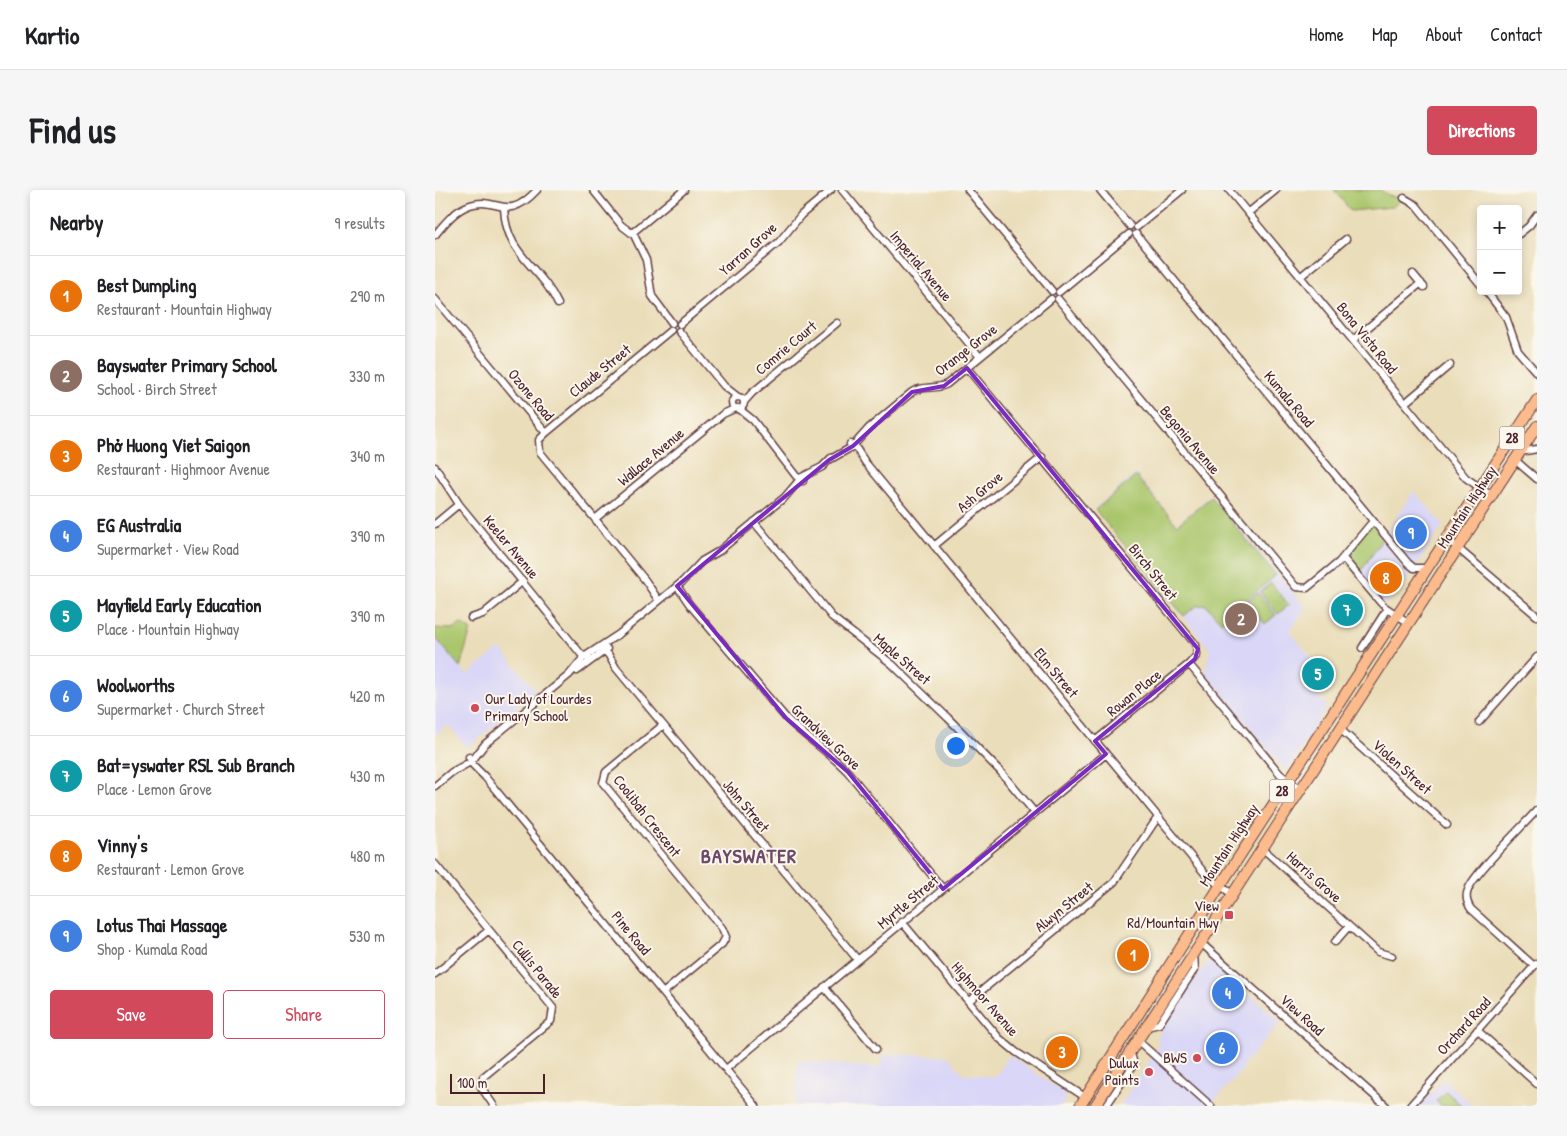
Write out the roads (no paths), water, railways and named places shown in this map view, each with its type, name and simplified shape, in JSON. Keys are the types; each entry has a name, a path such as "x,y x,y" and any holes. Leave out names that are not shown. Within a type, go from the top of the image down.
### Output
{"main road":[{"name":"Mountain Highway","path":"1082,1101 1537,400"},
{"name":"Mountain Highway","path":"1095,1106 1537,426"}],"street":[{"path":"435,235 455,213 471,205 483,204 504,208 523,203 537,190"},
{"path":"593,190 621,225 632,233 646,260 652,296 671,326 676,321 724,386 801,479"},
{"path":"632,233 684,190"},
{"name":"Yarran Grove","path":"679,327 779,242 801,215 831,190"},
{"name":"Imperial Avenue","path":"842,190 980,357"},
{"name":"Begonia Avenue","path":"968,190 1294,585 1300,589 1307,588 1343,558"},
{"name":"Kumala Road","path":"1100,190 1373,521 1414,568 1428,568"},
{"name":"Orange Grove","path":"435,786 452,772 458,764 471,760 477,749 569,675 587,657 602,651 619,634 661,599 696,573 754,522 796,490 801,479 814,475 839,449 851,446 859,434 869,428 912,392 923,388 944,386 1182,190"},
{"name":"Bona Vista Road","path":"1229,190 1466,478 1479,489 1492,496"},
{"path":"1248,214 1277,190"},
{"path":"1404,198 1416,205 1477,280"},
{"path":"504,208 506,228 510,239 551,291 558,304"},
{"path":"1522,232 1529,226 1537,214"},
{"path":"1300,277 1346,239"},
{"path":"1353,340 1423,285 1413,274"},
{"path":"1488,295 1506,317 1518,351 1537,373"},
{"name":"Ozone Road","path":"435,299 546,433 539,440 540,452 661,599"},
{"name":"Comrie Court","path":"738,403 837,323"},
{"name":"Claude Street","path":"546,433 671,326"},
{"path":"1405,403 1451,365"},
{"name":"Birch Street","path":"967,368 1196,645 1197,655 1189,664"},
{"name":"Wallace Avenue","path":"595,519 738,403"},
{"name":"Elm Street","path":"851,446 1207,876 1232,894"},
{"path":"1537,449 1517,456 1537,479"},
{"name":"Ash Grove","path":"934,546 1042,457"},
{"name":"Keeler Avenue","path":"435,467 459,504 587,657"},
{"path":"435,524 459,504"},
{"path":"1373,521 1343,558 1384,606 1409,624"},
{"name":"Maple Street","path":"754,522 832,617 892,664 948,718 1000,771 1035,813"},
{"path":"1447,539 1459,547 1537,616"},
{"path":"471,618 483,614 523,581"},
{"name":"Grandview Grove","path":"678,586 690,605 786,718 799,731 837,760 943,889"},
{"path":"1362,648 1384,606"},
{"name":"John Street","path":"602,651 857,959"},
{"path":"1479,722 1537,657"},
{"path":"1189,664 1279,774 1300,789"},
{"name":"Rowan Place","path":"1095,741 1189,664"},
{"name":"Coolibah Crescent","path":"663,725 606,772 603,783 722,928 726,937 722,944 663,992"},
{"name":"Violen Street","path":"1340,729 1447,825"},
{"name":"Myrtle Street","path":"726,1069 1106,754"},
{"name":"Pine Road","path":"471,760 756,1106"},
{"path":"1536,965 1471,909 1467,902 1467,892 1476,878 1537,810"},
{"name":"Alwyn Street","path":"969,1002 1114,882 1158,817"},
{"name":"Harris Grove","path":"1262,848 1378,952 1392,956"},
{"name":"Cullis Parade","path":"435,864 549,1003 554,1013 551,1021 483,1077 481,1087 494,1106"},
{"name":"Highmoor Avenue","path":"902,922 1007,1045 1082,1101"},
{"path":"1335,942 1349,926"},
{"path":"435,974 489,930"},
{"name":"View Road","path":"1201,942 1386,1106"},
{"name":"Orchard Road","path":"1410,1106 1536,965"},
{"path":"824,987 876,1049"},
{"path":"1477,1030 1537,1084"},
{"path":"1137,1040 1211,1106"},
{"path":"1106,1106 1134,1064 1130,1050"}],"place":[{"name":"Lotus Thai Massage","path":"1411,533"},
{"name":"Vinny's","path":"1386,578"},
{"name":"Bat=yswater RSL Sub Branch","path":"1347,610"},
{"name":"Bayswater Primary School","path":"1241,619"},
{"name":"Mayfield Early Education","path":"1318,674"},
{"name":"Our Lady of Lourdes Primary School","path":"475,708"},
{"name":"View Rd/Mountain Hwy","path":"1229,915"},
{"name":"Best Dumpling","path":"1133,955"},
{"name":"EG Australia","path":"1228,993"},
{"name":"Woolworths","path":"1222,1048"},
{"name":"Phở Huong Viet Saigon","path":"1062,1052"},
{"name":"BWS","path":"1197,1058"},
{"name":"Dulux Paints","path":"1149,1072"}],"district":[{"name":"BAYSWATER","path":"749,856"}]}
